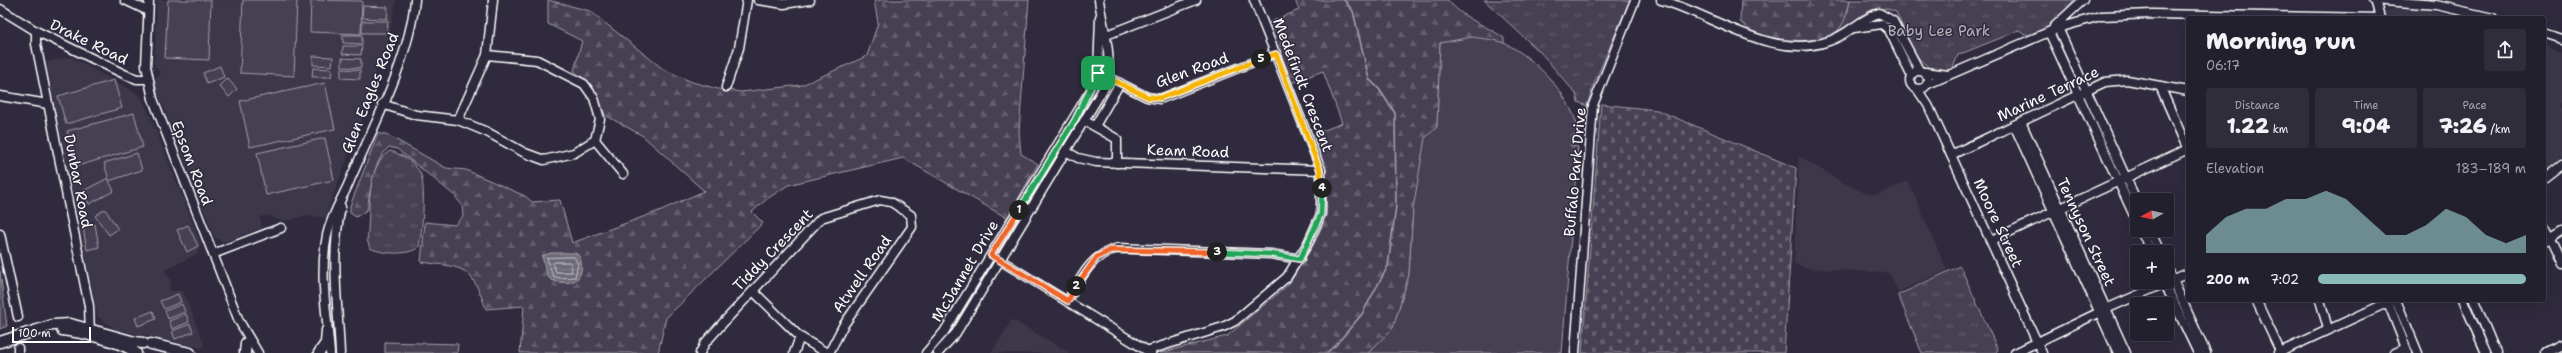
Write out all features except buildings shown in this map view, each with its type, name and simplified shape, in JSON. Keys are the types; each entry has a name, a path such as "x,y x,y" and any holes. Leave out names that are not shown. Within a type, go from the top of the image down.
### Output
{"main road":[{"path":"0,342 44,329 91,332 150,346 190,353"},
{"path":"319,353 326,343 327,330"},
{"path":"91,332 125,346 137,353 139,346 150,346"}],"street":[{"path":"125,0 148,11"},
{"name":"Epsom Road","path":"149,0 146,66 148,79 164,130 243,330 247,350"},
{"name":"Glen Eagles Road","path":"330,353 323,274 325,248 331,220 344,194 410,35 415,0"},
{"path":"458,120 487,55 493,0"},
{"path":"726,87 739,48 747,0"},
{"path":"758,0 784,4 810,0"},
{"path":"1103,36 1196,0"},
{"name":"Medefindt Crescent","path":"1150,352 1223,327 1235,321 1287,277 1300,259 1321,214 1320,170 1254,0"},
{"name":"Buffalo Park Drive","path":"1575,353 1593,105 1635,0"},
{"path":"1661,0 1733,29 1784,45 1821,44 1854,28 1882,24 1889,30 1911,75 1910,83 1917,89 2058,28 2101,16 2186,17"},
{"path":"2049,32 2083,0"},
{"path":"2379,15 2374,0 2436,5 2484,16"},
{"path":"2300,16 2379,15 2401,1"},
{"name":"McJannet Drive","path":"938,353 956,333 1100,96 1107,77 1099,3"},
{"name":"Drake Road","path":"0,10 36,31 126,75 137,79 148,79"},
{"path":"1854,28 1860,21 1879,13 1893,21 1922,71 1928,76 1927,85"},
{"path":"2058,28 2086,90 2130,202"},
{"name":"Dunbar Road","path":"36,31 36,44 84,275 91,332"},
{"path":"2049,32 2078,95 2122,179 2131,193"},
{"path":"2546,34 2562,39"},
{"name":"McJannet Drive","path":"926,353 944,332 1058,147 1092,88 1098,73 1103,36"},
{"name":"Glen Road","path":"1098,73 1148,97 1160,98 1276,54"},
{"path":"382,104 416,115 458,120 488,132 525,153 544,160 574,153 595,140 600,119 594,98 584,84 537,60 487,55"},
{"path":"1911,75 1922,71 1949,75"},
{"name":"Marine Terrace","path":"1951,155 2105,82 2120,79 2186,91"},
{"path":"1095,126 1120,84"},
{"name":"Moore Street","path":"1927,85 1928,105"},
{"path":"2160,86 2186,145"},
{"name":"Moore Street","path":"1917,89 1928,105 1992,240 2042,353"},
{"path":"0,96 48,104"},
{"path":"1085,121 1117,139 1117,163"},
{"name":"Tennyson Street","path":"2018,123 2103,310 2126,353"},
{"path":"595,140 623,174"},
{"name":"Keam Road","path":"1058,147 1087,161 1320,170"},
{"path":"1992,240 2186,151"},
{"path":"2546,177 2562,165"},
{"name":"Glen Eagles Road","path":"340,353 334,250 344,194"},
{"name":"Tiddy Crescent","path":"700,353 705,343 826,215 880,200 891,202 909,213"},
{"name":"Atwell Road","path":"828,353 843,326 912,227 913,220 909,213"},
{"path":"213,254 281,228"},
{"path":"2562,230 2547,240 2562,264"},
{"path":"0,234 18,317"},
{"path":"1068,301 1087,268 1097,257 1118,248 1271,254 1300,259"},
{"path":"991,255 1150,352"},
{"path":"2174,280 2186,274"},
{"path":"2174,282 2206,353"},
{"path":"2015,353 2103,310 2150,289"},
{"path":"2167,289 2198,353"},
{"path":"753,291 800,338 828,353"},
{"path":"2257,302 2280,353 2388,302"},
{"path":"2321,302 2328,329"},
{"path":"2390,302 2407,350 2394,353"},
{"path":"2391,302 2418,353"},
{"path":"2464,302 2486,353"},
{"path":"2475,302 2496,353"},
{"name":"Tennyson Street","path":"2103,310 2118,353"},
{"name":"Epsom Road","path":"243,330 258,353"},
{"path":"794,353 800,338"},
{"path":"2546,353 2562,346"}],"shaded area":[{"path":"157,0 396,0 387,45 370,84 371,94 325,218 305,215 292,220 280,221 269,215 260,217 262,228 225,242 215,238 153,80 161,74 154,65"},
{"path":"2391,9 2420,9 2450,16 2384,16 2385,12"},
{"path":"2546,46 2562,52 2562,158 2546,170"},
{"path":"71,57 136,93 142,99 152,120 201,244 197,254 165,270 171,281 169,285 170,291 183,291 204,344 202,348 115,329 98,317 46,62"},
{"path":"1799,156 1840,181 1865,193 1876,195 1908,181 1947,270 1898,292 1889,273 1804,268 1794,263"},
{"path":"1013,320 1070,353 991,353"}],"green space":[{"path":"168,0 211,0 209,60 165,58"},
{"path":"243,0 297,0 294,76 240,73"},
{"path":"311,0 362,1 361,34 310,32"},
{"path":"548,0 590,11 663,69 692,82 718,89 741,92 802,85 867,56 878,23 874,0 1029,0 1019,132 1021,154 1038,164 1007,218 903,158 788,185 767,199 752,212 763,223 666,318 658,353 520,353 524,306 486,309 475,284 470,276 464,271 457,268 421,262 425,222 455,225 463,216 462,205 454,195 397,149 389,147 379,161 373,176 367,210 356,217 350,213 350,206 378,134 386,134 446,168 466,170 525,196 532,202 560,200 572,243 659,211 704,191 643,136 605,115 593,90 574,71 582,41 548,24"},
{"path":"1295,0 1448,0 1467,17 1504,38 1504,44 1440,43 1437,128 1413,209 1409,275 1393,328 1368,353 1160,353 1227,336 1288,285 1314,244 1323,224 1326,198 1324,171 1310,136 1342,123 1323,71 1292,83 1268,23 1299,10"},
{"path":"1484,0 1630,0 1593,86 1587,106 1578,102 1576,94 1541,53"},
{"path":"1741,0 1850,0 1844,21 1840,28 1830,36 1821,39 1787,40 1756,33 1740,22"},
{"name":"Baby Lee Park","path":"1850,0 2074,0 2050,28 2031,36 2018,31 1958,55 1952,70 1940,70 1930,67 1915,53 1896,12 1887,9 1871,10 1836,32 1848,11"},
{"path":"363,6 388,7 387,19 362,18"},
{"path":"362,21 388,21 387,33 362,33"},
{"path":"343,35 362,35 362,44 343,43"},
{"path":"1472,37 1502,42 1530,59 1553,82 1571,108 1576,122 1579,135 1572,136 1571,146 1578,147 1562,353 1368,353 1393,328 1409,275 1413,209 1425,138 1437,127 1440,43"},
{"path":"343,46 362,46 361,55 342,54"},
{"path":"313,56 333,57 332,66 313,65"},
{"path":"342,58 361,59 361,68 342,67"},
{"path":"220,66 224,77 207,84 203,73"},
{"path":"313,68 332,69 331,77 312,77"},
{"path":"341,69 360,70 360,79 341,78"},
{"path":"227,78 237,89 229,97 219,86"},
{"path":"114,80 122,108 66,124 58,96"},
{"path":"325,83 335,129 250,147 240,101"},
{"path":"1601,104 1657,110 1796,168 1784,353 1582,353"},
{"path":"134,113 143,147 77,166 67,131"},
{"path":"325,138 334,180 266,195 257,153"},
{"path":"390,151 404,157 416,167 421,175 423,190 423,211 419,247 402,253 388,253 375,250 370,248 367,240 372,180 376,168 382,158"},
{"path":"137,153 142,170 109,181 114,191 89,204 83,191 108,178 109,180 104,163"},
{"path":"105,209 118,229 109,235 95,216"},
{"path":"95,224 99,247 87,250 83,227"},
{"path":"188,225 198,246 187,252 177,230"},
{"path":"1960,266 1998,350 1995,353 1922,353 1898,295"},
{"path":"0,271 7,326 0,329"},
{"path":"178,294 181,302 164,309 160,301"},
{"path":"182,304 185,312 168,319 165,311"},
{"path":"153,311 156,319 138,326 135,318"},
{"path":"186,314 189,322 172,329 169,321"},
{"path":"190,324 193,332 175,339 172,331"},
{"path":"385,342 458,344 457,353 385,353"}],"water":[{"path":"551,253 575,253 580,256 581,271 576,280 566,283 551,280 547,275 542,256"}],"waterway":[{"path":"1326,353 1335,346 1362,314 1388,266 1396,206 1395,113 1379,89 1369,79 1353,11 1344,0"}],"route":[{"path":"1276,54 1320,170 1322,179 1321,214 1300,259 1271,254 1118,248 1097,257 1087,268 1068,301 991,255 1075,120 1092,88 1098,73 1154,99 1167,96 1276,54"}]}
